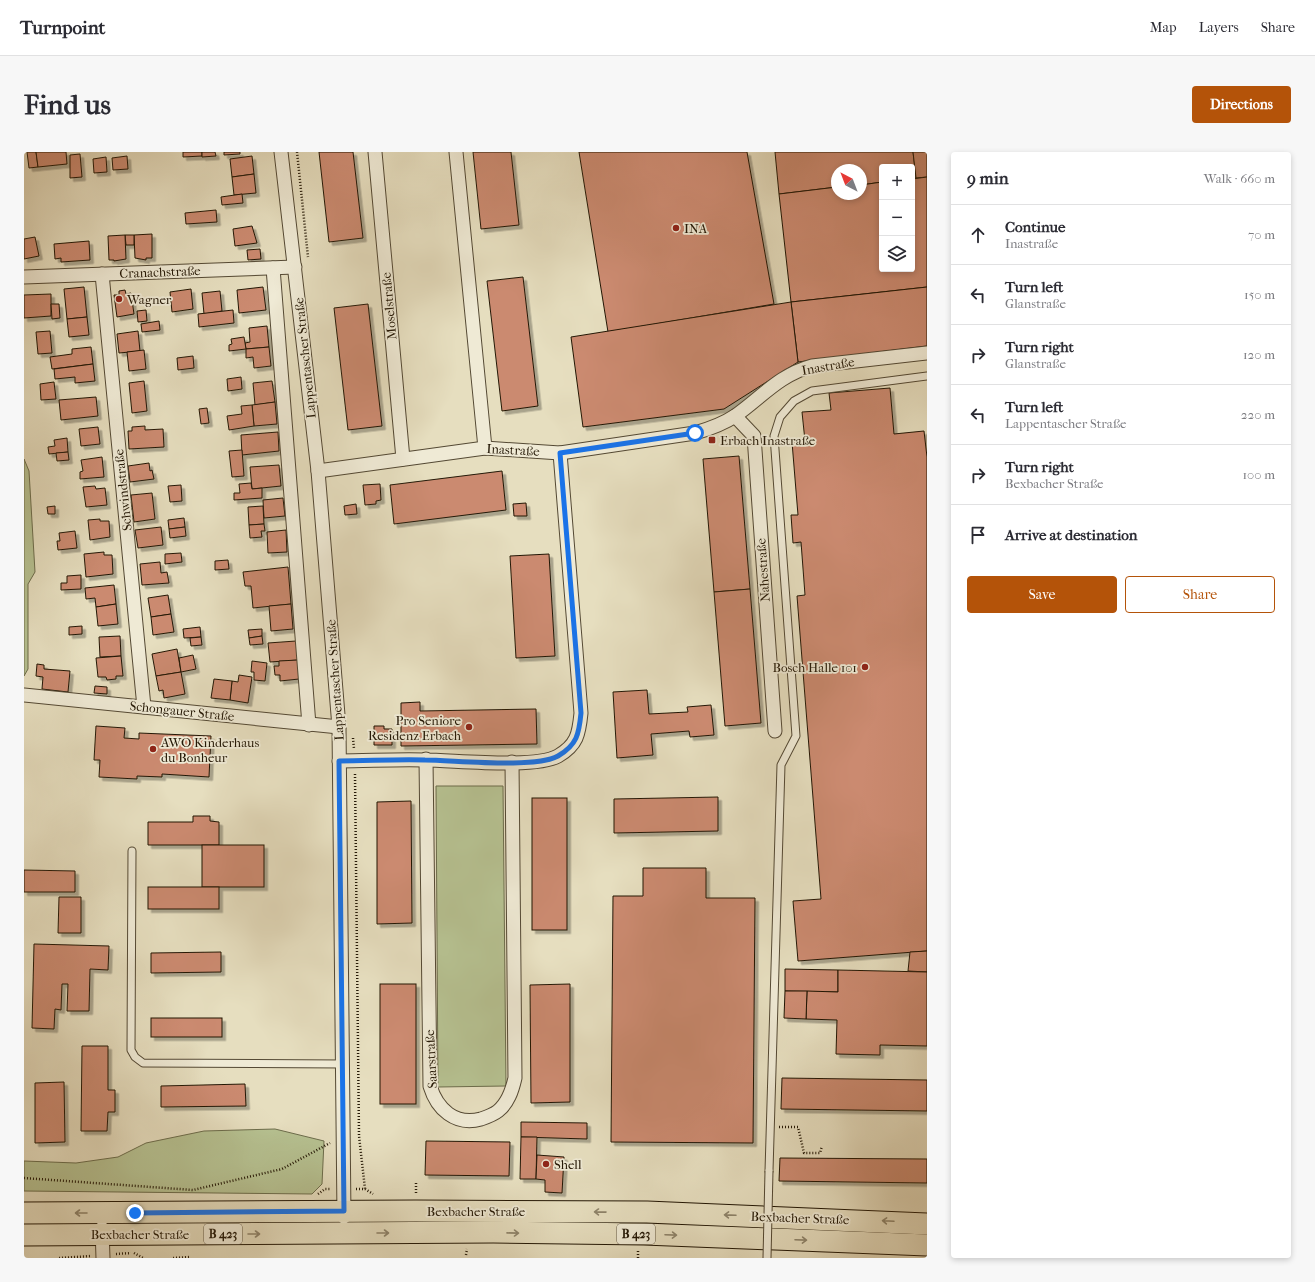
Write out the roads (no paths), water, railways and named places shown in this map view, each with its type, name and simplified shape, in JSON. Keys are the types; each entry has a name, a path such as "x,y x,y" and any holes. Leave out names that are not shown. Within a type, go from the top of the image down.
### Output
{"main road":[{"name":"Bexbacher Straße","path":"24,1213 344,1211 647,1212 927,1224"},
{"name":"Bexbacher Straße","path":"24,1235 344,1233 644,1234 927,1245"}],"street":[{"name":"Lappentascher Straße","path":"281,152 318,471 339,727 344,1064 344,1233"},
{"name":"Moselstraße","path":"375,152 403,459"},
{"path":"456,152 485,448"},
{"name":"Cranachstraße","path":"24,277 295,267"},
{"name":"Lappentascher Straße","path":"273,268 309,725"},
{"name":"Schwindstraße","path":"102,274 144,707"},
{"name":"Inastraße","path":"318,471 485,448 560,453 695,433 713,428 735,416 771,386 796,370 812,366 927,353"},
{"name":"Nahestraße","path":"735,416 754,436 775,730"},
{"path":"339,761 542,761 557,757 571,746 580,731 581,713 560,453"},
{"name":"Schongauer Straße","path":"24,695 339,727"},
{"name":"Saarstraße","path":"426,760 430,1086 437,1103 445,1112 456,1118 465,1120 477,1120 491,1116 498,1111 508,1100 515,1078 512,762"},
{"path":"102,1213 103,1258"}],"lane":[{"path":"766,1258 781,765 796,736 774,436 780,417 794,401 812,391 927,376"},
{"path":"132,851 131,1050 135,1057 143,1063 344,1064"}],"place":[{"name":"INA","path":"676,228"},
{"name":"Wagner","path":"119,299"},
{"name":"Erbach Inastraße","path":"712,440"},
{"name":"Bosch Halle 101","path":"865,667"},
{"name":"Pro Seniore Residenz Erbach","path":"469,727"},
{"name":"AWO Kinderhaus du Bonheur","path":"153,749"},
{"name":"Shell","path":"546,1164"}]}
